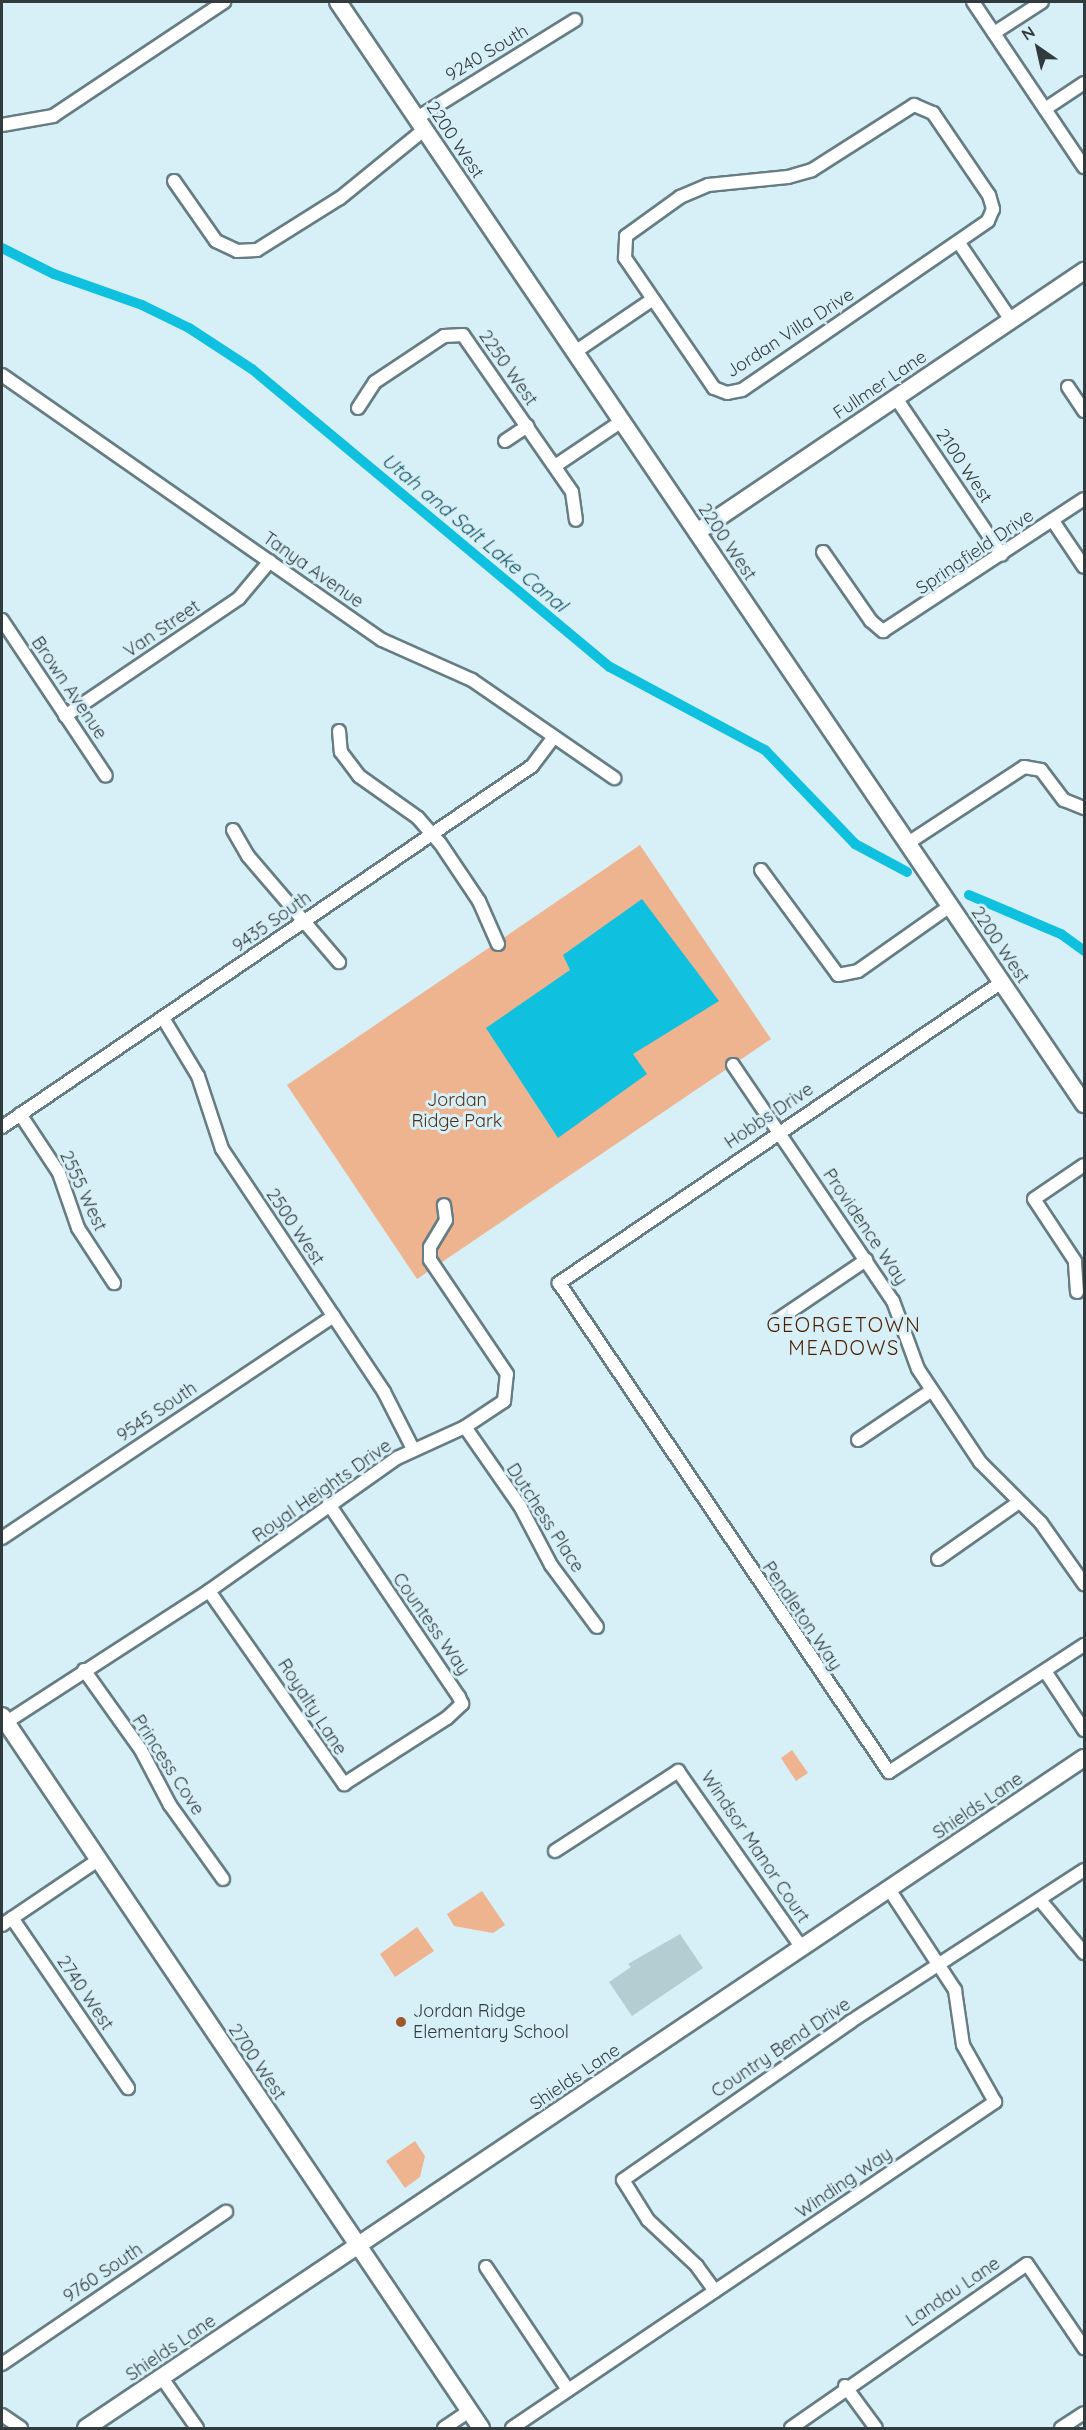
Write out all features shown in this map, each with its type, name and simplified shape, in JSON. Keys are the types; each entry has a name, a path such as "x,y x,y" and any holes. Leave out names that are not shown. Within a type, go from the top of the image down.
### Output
{"main road":[{"name":"2200 West","path":"338,2 1084,1104"},
{"name":"Fullmer Lane","path":"697,532 1084,271"},
{"name":"2700 West","path":"3,1721 481,2428"},
{"name":"Shields Lane","path":"86,2428 1084,1758"}],"street":[{"path":"2,125 53,116 224,2"},
{"path":"973,2 1084,167"},
{"path":"994,33 1042,2"},
{"name":"9240 South","path":"174,181 216,241 237,251 257,250 340,198 421,124 575,20"},
{"path":"1045,109 1084,83"},
{"name":"Jordan Villa Drive","path":"914,105 933,113 989,195 992,216 959,243 735,393 720,392 710,383 625,258 623,247 632,230 694,190 729,180 788,177 812,170 914,105"},
{"path":"959,243 1011,320"},
{"path":"575,352 653,299"},
{"name":"2250 West","path":"358,408 375,382 444,336 458,333 470,341 574,496 576,520"},
{"name":"Tanya Avenue","path":"2,375 381,640 462,674 614,778"},
{"path":"1068,387 1084,411"},
{"name":"2100 West","path":"896,398 1002,555"},
{"path":"555,466 622,421"},
{"name":"2250 West","path":"505,441 527,426"},
{"name":"Springfield Drive","path":"823,552 871,621 883,631 1084,499"},
{"path":"1053,520 1084,567"},
{"name":"Van Street","path":"66,716 239,598 270,561"},
{"name":"Brown Avenue","path":"2,620 106,776"},
{"path":"339,731 341,752 359,776 418,818 433,834 479,901 498,944"},
{"name":"9435 South","path":"2,1126 532,766 554,737"},
{"path":"908,843 1023,767 1041,770 1064,800 1084,808"},
{"path":"233,830 248,855 306,920 339,962"},
{"path":"761,870 838,975 858,970 950,906"},
{"name":"Hobbs Drive","path":"560,1283 779,1131 1002,982"},
{"name":"2500 West","path":"163,1018 198,1076 222,1149 388,1399 413,1449"},
{"name":"Providence Way","path":"734,1065 893,1301 910,1354 932,1390 990,1476 1050,1535 1084,1584"},
{"name":"2555 West","path":"20,1114 59,1173 78,1228 114,1283"},
{"path":"1077,1292 1075,1260 1034,1199 1084,1165"},
{"name":"Royal Heights Drive","path":"3,1721 209,1592 329,1504 413,1449 465,1427 504,1401 509,1381 430,1260 430,1247 446,1220 444,1205"},
{"path":"776,1320 866,1260"},
{"name":"Pendleton Way","path":"560,1283 883,1767 889,1772 903,1767 1084,1645"},
{"name":"9545 South","path":"2,1538 333,1316"},
{"path":"858,1440 932,1390"},
{"name":"Dutchess Place","path":"465,1427 520,1506 547,1558 597,1627"},
{"path":"938,1558 1019,1502"},
{"name":"Countess Way","path":"329,1504 462,1704 404,1747"},
{"name":"Royalty Lane","path":"209,1592 344,1784 404,1747"},
{"name":"Princess Cove","path":"84,1670 141,1750 170,1805 223,1879"},
{"path":"1045,1671 1084,1730"},
{"name":"Windsor Manor Court","path":"555,1851 678,1771 802,1948"},
{"path":"7,1921 98,1860"},
{"name":"Country Bend Drive","path":"715,2291 697,2266 648,2220 623,2180 850,2022 941,1967 1084,1870"},
{"name":"Winding Way","path":"512,2428 995,2102 963,2045 959,1999 941,1967 889,1889"},
{"path":"1040,1900 1084,1953"},
{"name":"2740 West","path":"7,1921 128,2088"},
{"name":"9760 South","path":"2,2364 226,2212"},
{"name":"Landau Lane","path":"845,2386 1028,2264 1084,2348"},
{"path":"486,2267 568,2390"},
{"path":"162,2378 197,2428"},
{"path":"791,2428 845,2386 876,2428"},
{"path":"444,2428 469,2411"},
{"path":"1061,2428 1084,2413"},
{"path":"2,2415 21,2428"}],"green space":[{"name":"Jordan Ridge Park","path":"640,845 771,1039 417,1279 287,1085"},
{"path":"792,1750 808,1773 796,1781 781,1758"},
{"path":"482,1891 505,1925 493,1933 454,1926 447,1914"},
{"path":"417,1927 434,1951 395,1977 380,1954"},
{"path":"415,2141 425,2156 420,2177 405,2188 386,2161"}],"water":[{"path":"642,899 719,1001 633,1054 647,1074 558,1138 486,1028 570,970 563,955"}],"building":[{"path":"680,1934 703,1968 632,2016 609,1982 631,1967 628,1964"}],"waterway":[{"name":"Utah and Salt Lake Canal","path":"2,248 54,274 142,305 189,328 252,369 610,667 765,750 855,844 907,872"},
{"name":"Utah and Salt Lake Canal","path":"969,895 1061,934 1084,951"}],"place":[{"name":"Jordan Ridge Elementary School","path":"401,2022"}],"district":[{"name":"GEORGETOWN MEADOWS","path":"844,1336"}]}
